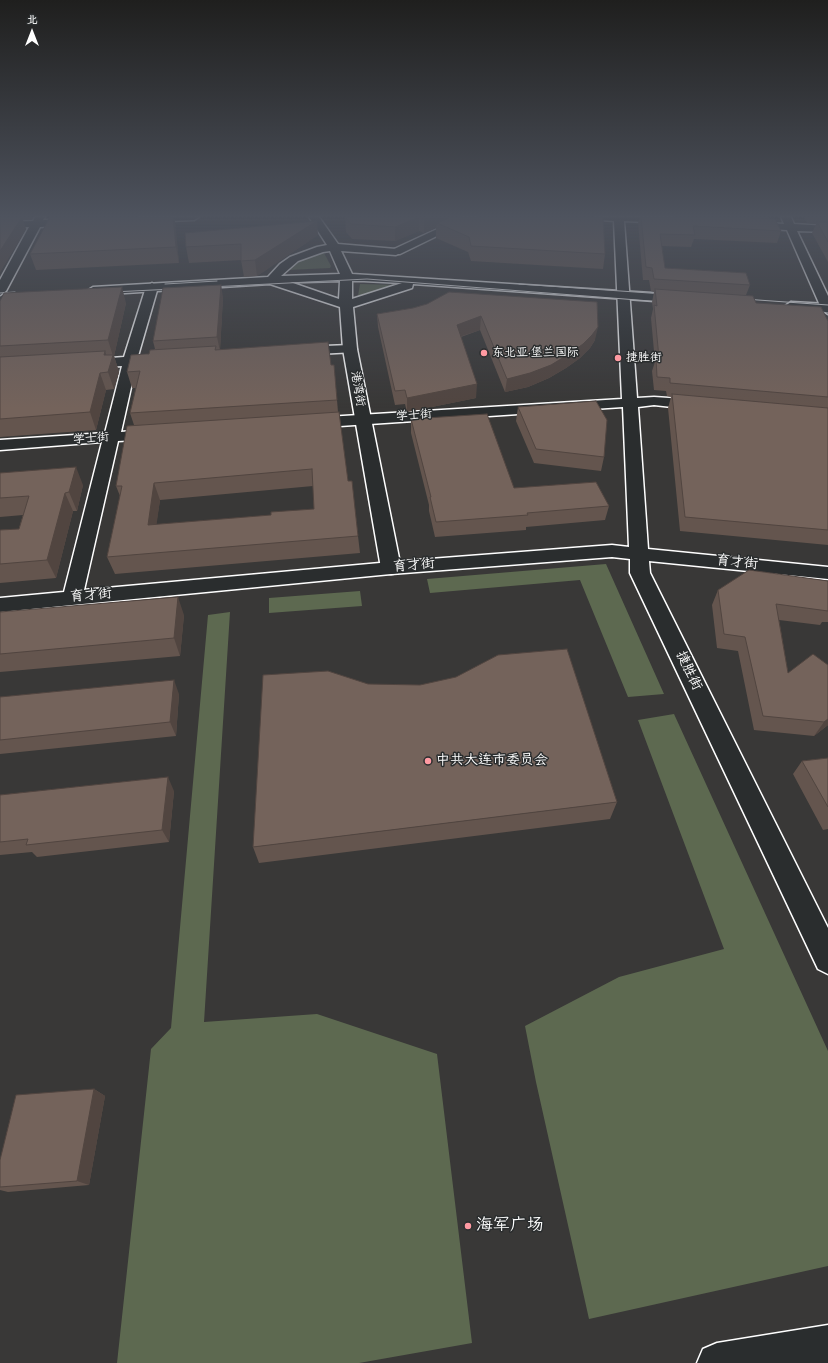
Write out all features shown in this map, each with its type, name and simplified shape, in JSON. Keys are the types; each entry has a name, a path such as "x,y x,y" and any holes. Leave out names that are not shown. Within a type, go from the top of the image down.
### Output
{"street":[{"path":"3,294 9,281"},
{"path":"80,291 261,281"},
{"path":"273,281 346,305 406,285 439,281"},
{"name":"港湾街","path":"348,281 346,305 350,349 391,568"},
{"path":"436,281 694,299"},
{"name":"捷胜街","path":"623,281 640,573 828,959"},
{"path":"780,305 828,309 815,281"},
{"path":"72,598 130,361 152,287"},
{"path":"287,352 350,349"},
{"path":"69,365 177,358"},
{"name":"学士街","path":"292,424 654,401 717,406"},
{"name":"学士街","path":"0,445 166,434"},
{"name":"育才街","path":"0,605 391,568 612,550 828,573"},
{"path":"717,1363 828,1344"}],"green space":[{"path":"360,284 400,285 361,297 358,296"},
{"path":"606,564 664,694 628,697 580,580 430,593 427,579"},
{"path":"360,591 362,606 269,613 269,598"},
{"path":"230,612 204,1022 317,1014 437,1054 472,1343 359,1363 117,1363 151,1049 171,1028 208,615"},
{"path":"674,714 828,1051 828,1266 589,1319 536,1082 525,1026 619,977 724,949 638,720"}],"building":[{"path":"680,281 749,281 750,285"},
{"path":"221,285 217,337 153,341 163,288"},
{"path":"122,287 108,340 0,346 0,301 4,293"},
{"path":"655,289 753,296 756,303 821,307 828,321 828,397 670,383 670,378 657,377 656,358 659,358 654,305 657,306"},
{"name":"东北亚·堡兰国际","path":"449,292 597,302 598,327 583,344 551,365 530,373 507,379 481,316 457,325 477,384 407,398 405,390 395,391 377,314 427,304"},
{"path":"328,342 331,365 334,365 337,400 130,413 140,371 127,372 131,355 149,354 150,350 216,346 215,350"},
{"path":"105,351 104,355 113,355 108,372 100,373 90,412 0,419 0,357"},
{"path":"672,394 828,408 828,530 685,517"},
{"path":"596,401 607,420 604,457 536,449 518,407"},
{"path":"339,412 348,481 352,481 358,536 107,557 122,486 116,486 127,426","holes":["312,469 314,509 271,512 271,515 148,525 154,483"]},
{"path":"487,414 514,488 596,482 609,506 527,513 528,515 436,522 411,419"},
{"path":"76,467 69,492 65,493 47,560 0,564 0,530 19,529 29,496 0,498 0,473"},
{"path":"749,570 828,581 828,611 776,604 788,673 813,654 828,665 828,719 824,722 763,716 745,637 724,634 718,590"},
{"path":"178,597 174,638 0,654 0,612"},
{"name":"中共大连市委员会","path":"567,649 617,802 253,847 263,675 328,671 368,684 420,685 456,677 498,655"},
{"path":"174,680 170,722 0,740 0,697"},
{"path":"828,758 828,807 802,761"},
{"path":"168,777 162,830 26,845 28,839 0,842 0,795"},
{"path":"94,1089 77,1181 0,1187 0,1160 16,1095"}],"tram line":[{"path":"165,284 217,281"},
{"path":"210,287 335,281"},
{"path":"388,281 663,302"},
{"path":"519,284 664,294"},
{"path":"112,292 174,289"},
{"path":"0,293 15,292"},
{"path":"744,299 828,305"},
{"path":"812,312 828,313"}],"place":[{"name":"东北亚·堡兰国际","path":"484,353"},
{"name":"捷胜街","path":"618,358"},
{"name":"中共大连市委员会","path":"428,761"},
{"name":"海军广场","path":"468,1226"}]}
